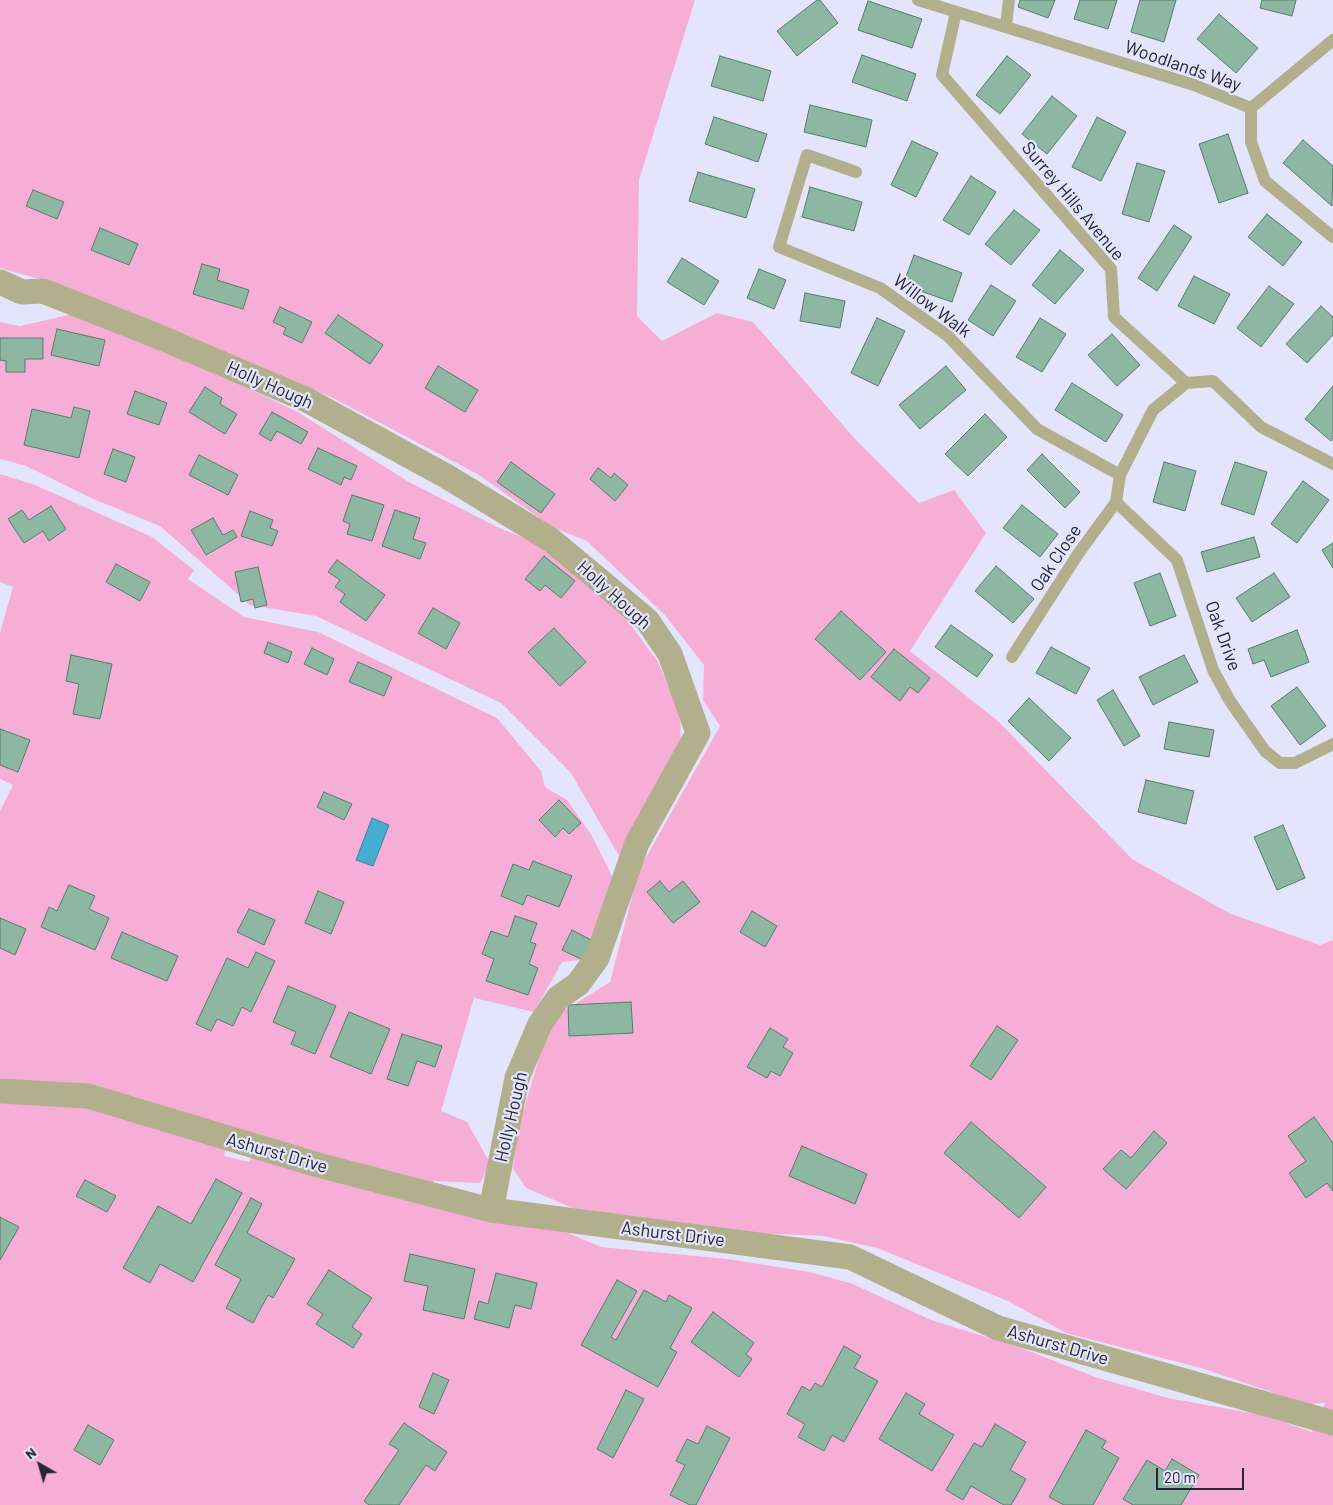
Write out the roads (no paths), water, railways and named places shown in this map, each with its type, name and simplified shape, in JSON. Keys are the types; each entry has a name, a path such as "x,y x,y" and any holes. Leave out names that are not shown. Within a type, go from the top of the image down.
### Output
{"street":[{"name":"Holly Hough","path":"0,282 22,292 43,291 157,336 306,399 437,471 551,540 647,620 670,654 698,733 638,843 597,958 578,984 558,998 540,1024 516,1078 491,1210"},
{"name":"Ashurst Drive","path":"0,1091 88,1096 318,1165 491,1210 850,1257 998,1328 1333,1423"}],"lane":[{"name":"Woodlands Way","path":"918,0 1194,85 1251,108 1251,142 1265,181 1333,237"},
{"path":"1006,26 1009,0"},
{"name":"Surrey Hills Avenue","path":"956,12 942,75 1112,269 1114,317 1186,383"},
{"path":"1251,108 1333,40"},
{"name":"Willow Walk","path":"856,172 807,155 779,247 880,288 948,336 1037,429 1120,475"},
{"path":"1120,475 1153,410 1186,383 1213,381 1261,427 1333,464"},
{"name":"Oak Close","path":"1012,657 1078,554 1116,502 1120,475"},
{"name":"Oak Drive","path":"1116,502 1177,560 1213,670 1230,701 1265,751 1280,762 1295,763 1333,744"}],"water":[{"path":"372,818 389,825 373,866 356,860"}]}
